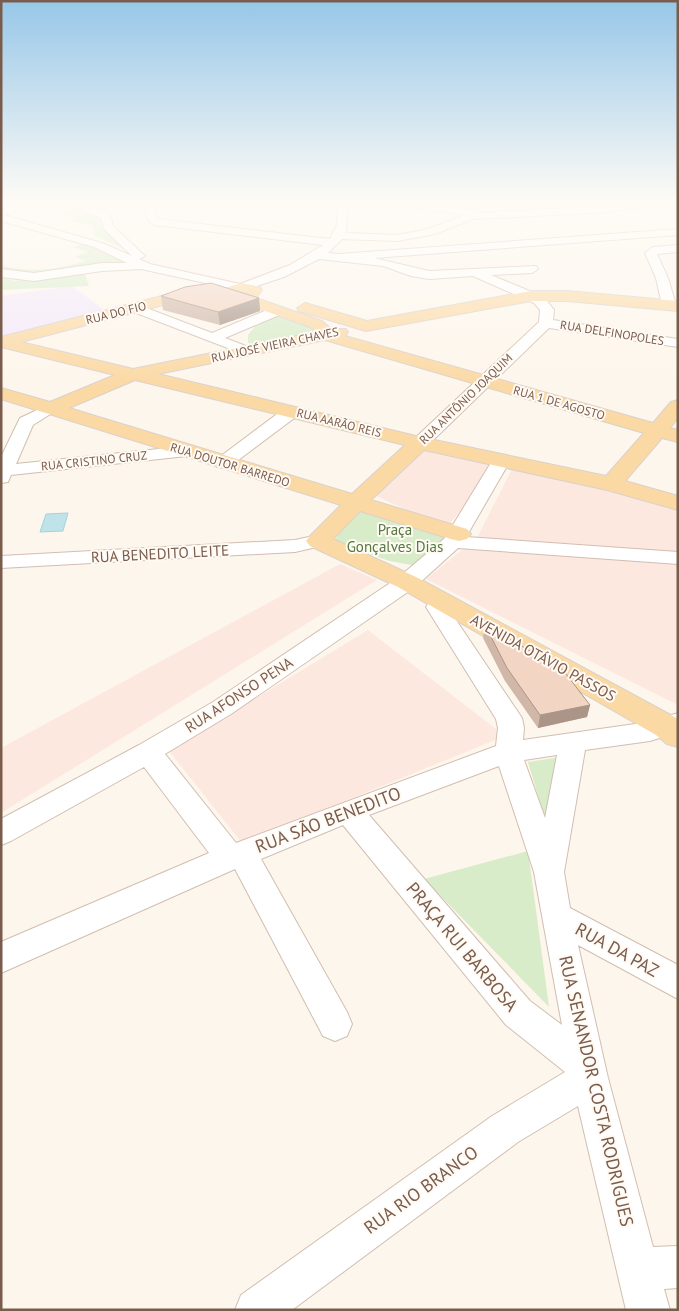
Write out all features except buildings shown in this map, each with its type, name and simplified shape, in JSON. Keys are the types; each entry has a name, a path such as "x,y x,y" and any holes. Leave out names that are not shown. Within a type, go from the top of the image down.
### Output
{"main road":[{"name":"RUA DO FIO","path":"1,342 204,290 242,290"},
{"path":"242,290 279,310 323,328 325,335"},
{"path":"242,290 357,324"},
{"name":"RUA JOSÉ VIEIRA CHAVES","path":"52,408 133,374 352,329 357,324 370,326 531,296 576,297 673,306"},
{"name":"RUA 1 DE AGOSTO","path":"325,335 668,434"},
{"name":"RUA AARÃO REIS","path":"1,342 420,443 611,484 678,503"},
{"name":"RUA DOUTOR BARREDO","path":"1,393 354,503 456,538"},
{"path":"611,484 668,434 678,406"},
{"name":"RUA ANTÔNIO JOAQUIM","path":"318,541 354,503 420,443"},
{"name":"AVENIDA OTÁVIO PASSOS","path":"318,541 407,582 668,729 678,756"}],"street":[{"path":"1,273 34,277 102,267 144,266 242,290 298,264"},
{"path":"391,264 416,273 433,275 532,269"},
{"path":"423,264 433,275"},
{"path":"656,264 673,306"},
{"path":"476,273 539,300 547,310 546,323"},
{"path":"136,308 246,351"},
{"path":"212,338 279,310"},
{"name":"RUA DELFINOPOLES","path":"546,323 678,344"},
{"name":"RUA ANTÔNIO JOAQUIM","path":"420,443 546,323"},
{"path":"2,473 26,422 52,408"},
{"path":"223,463 291,412"},
{"name":"RUA CRISTINO CRUZ","path":"2,473 187,452"},
{"name":"RUA AFONSO PENA","path":"1,833 148,752 256,686 407,582 456,538 501,460"},
{"path":"456,538 678,558"},
{"name":"RUA BENEDITO LEITE","path":"1,562 295,546 318,541"},
{"path":"442,601 437,607 440,615 509,718 511,728 508,752 549,872"},
{"name":"RUA SÃO BENEDITO","path":"5,949 348,811 508,752 668,729"},
{"path":"549,872 573,742"},
{"path":"148,752 236,856 334,1024"},
{"name":"PRAÇA RUI BARBOSA","path":"348,811 518,1013 589,1074"},
{"name":"RUA SENANDOR COSTA RODRIGUES","path":"549,872 556,916 589,1074 648,1310"},
{"name":"RUA DA PAZ","path":"556,916 678,983"},
{"name":"RUA RIO BRANCO","path":"256,1310 505,1129 589,1074"},
{"path":"638,1269 678,1267"}],"shaded area":[{"path":"72,286 107,312 1,336 1,296"},
{"path":"420,440 504,459 446,528 370,493"},
{"path":"513,467 678,507 678,553 476,540"},
{"path":"467,546 678,565 678,705 426,579"},
{"path":"340,564 377,580 1,813 1,748"},
{"path":"368,630 505,736 242,843 169,751"}],"green space":[{"path":"74,264 131,265 38,275 1,272 1,266 44,270"},
{"path":"84,271 89,286 1,290 1,278 15,281"},
{"path":"277,316 301,321 321,331 258,345 248,343 248,335 257,324"},
{"name":"Praça Gonçalves Dias","path":"363,507 448,536 417,566 390,561 339,544 336,539 339,532"},
{"path":"574,755 550,836 528,762"},
{"path":"528,851 549,1007 424,879"}],"water":[{"path":"68,513 63,531 40,532 46,514"}]}
